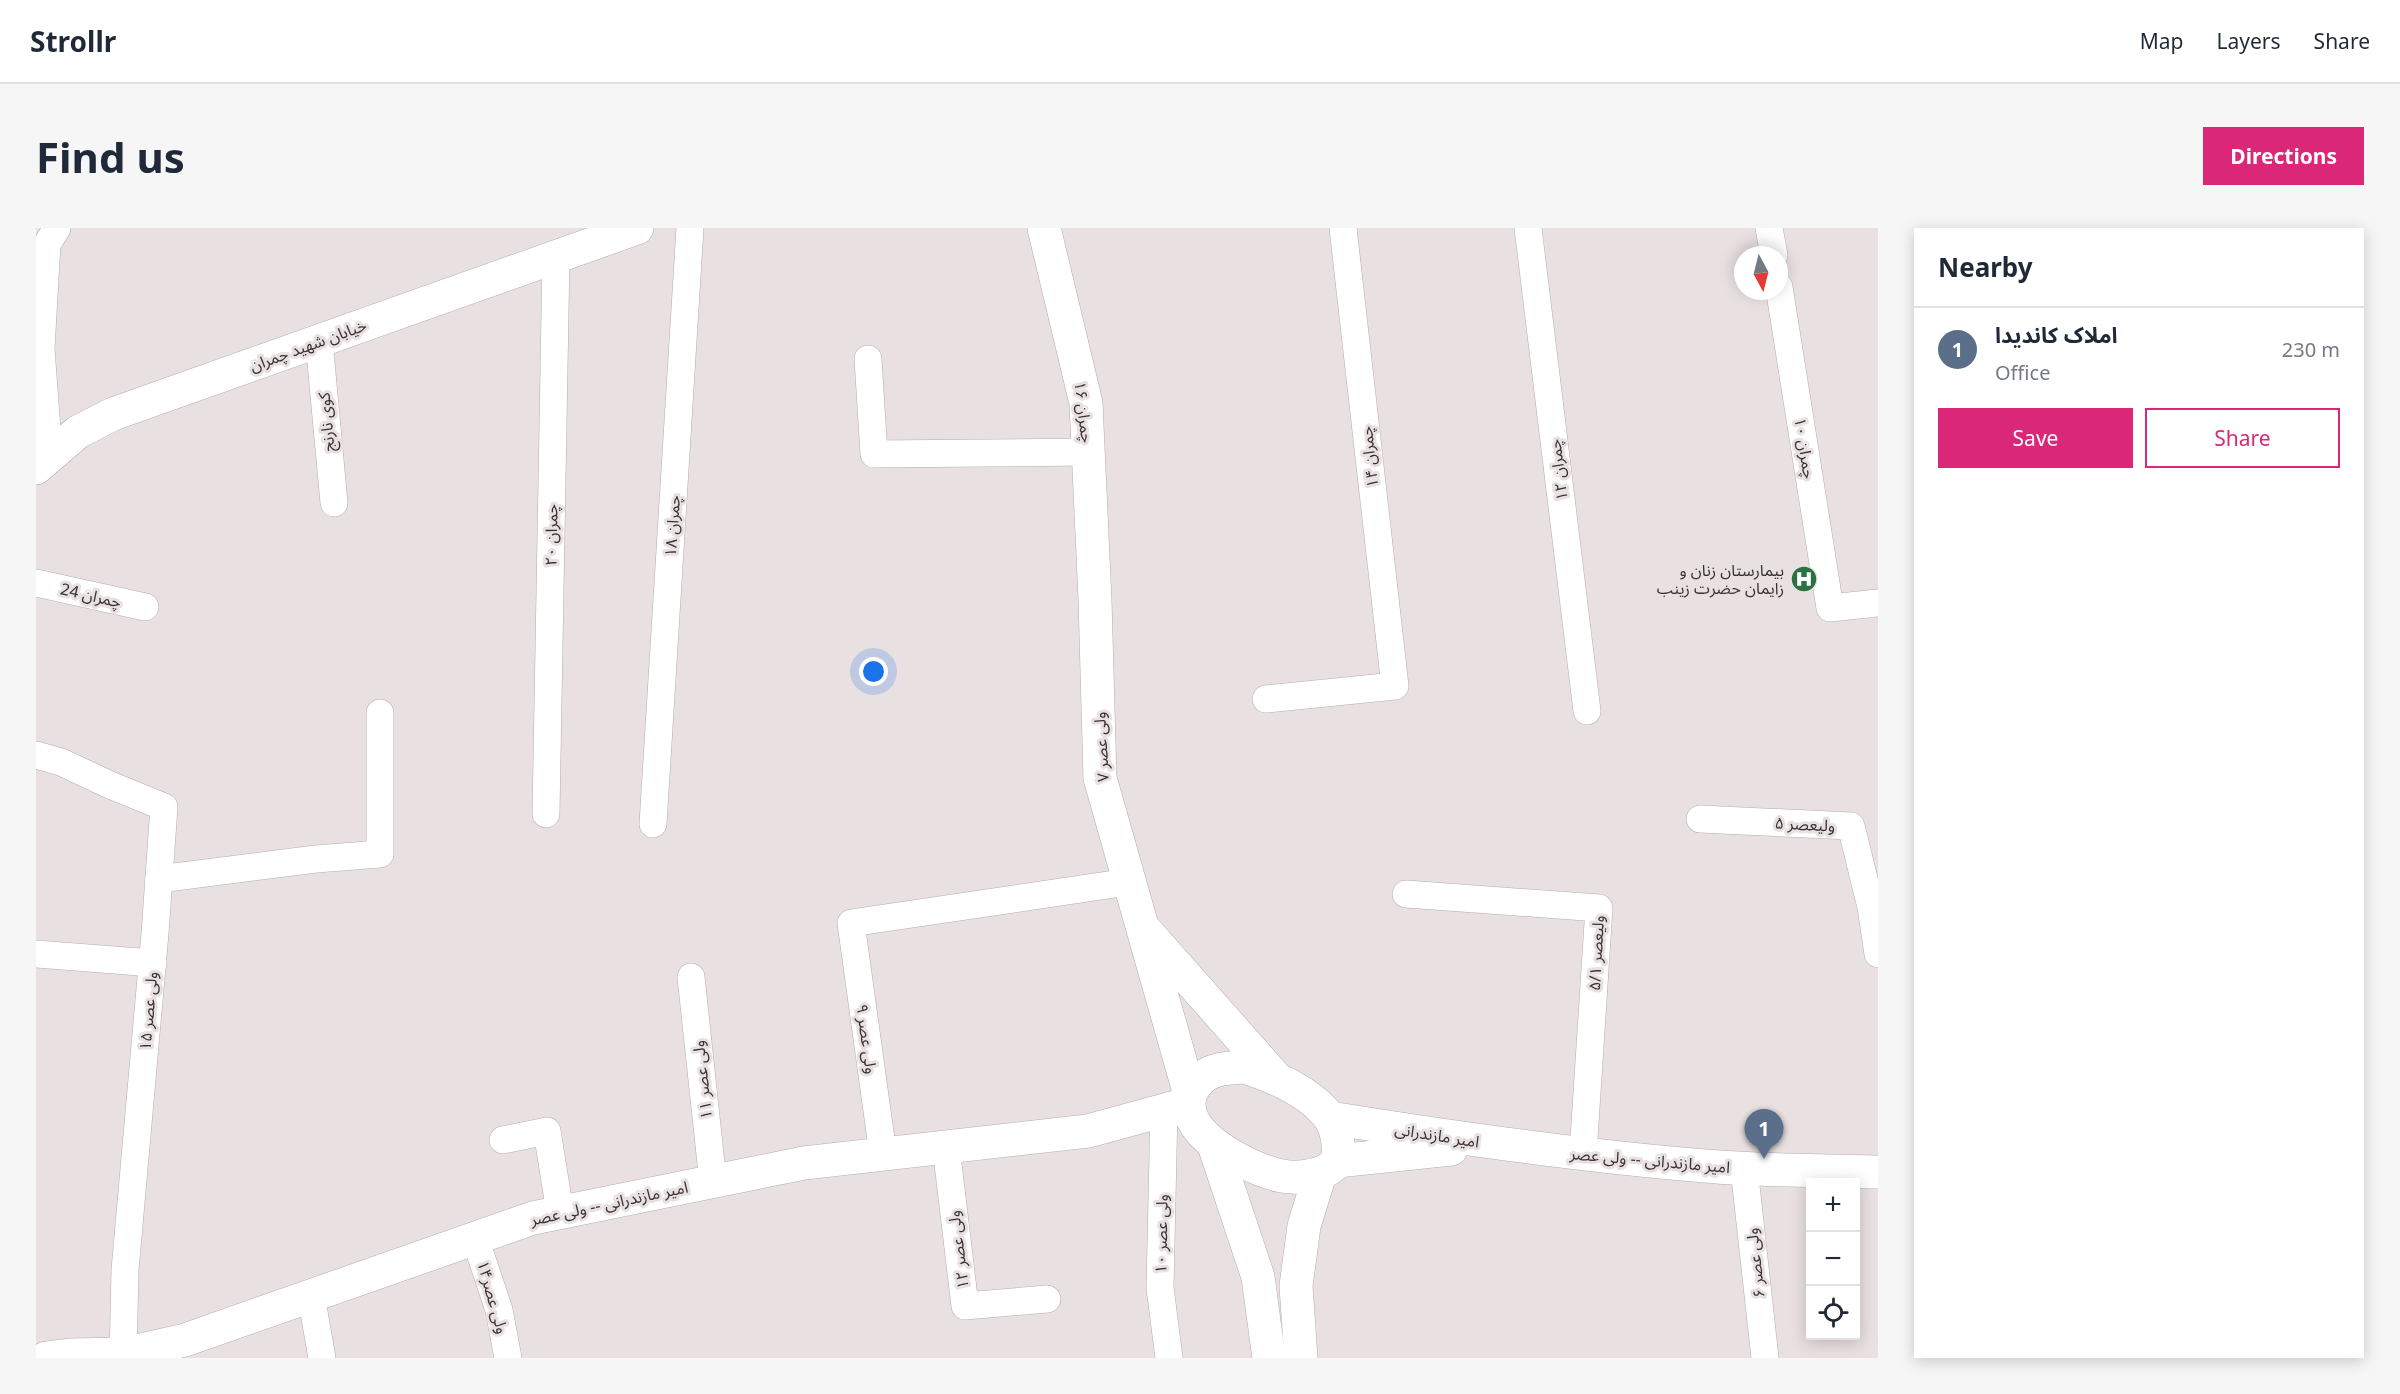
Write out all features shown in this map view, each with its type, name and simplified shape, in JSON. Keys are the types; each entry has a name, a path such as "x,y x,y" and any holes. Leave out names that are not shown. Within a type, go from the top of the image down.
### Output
{"main road":[{"name":"خیابان شهید چمران","path":"43,462 78,432 113,414 556,257 604,236 637,228"},
{"name":"چمران ۱۶","path":"1044,228 1086,403 1095,600"},
{"name":"ولی عصر ۷","path":"1095,600 1100,778 1141,925 1180,1103 1214,1145"},
{"name":"ولی عصر ۷","path":"1141,925 1279,1081"},
{"path":"1180,1103 1206,1074 1218,1068 1244,1067 1293,1087 1320,1107 1330,1118 1337,1134 1339,1152 1328,1167 1304,1227 1296,1286 1301,1358"},
{"name":"امیر مازندرانی -- ولی عصر","path":"46,1358 70,1355 123,1356 185,1340 532,1218 804,1163 1088,1131 1180,1103"},
{"name":"امیر مازندرانی","path":"1330,1118 1494,1144"},
{"name":"امیر مازندرانی -- ولی عصر","path":"1494,1144 1744,1168 1878,1172"},
{"name":"امیر مازندرانی","path":"1214,1145 1229,1156 1282,1176 1328,1167 1494,1144"},
{"path":"1214,1145 1258,1278 1269,1358"}],"street":[{"path":"43,462 40,304 47,244 57,228"},
{"name":"چمران ۱۸","path":"653,824 690,228"},
{"name":"چمران ۱۴","path":"1266,699 1395,686 1343,228"},
{"name":"چمران ۱۲","path":"1528,228 1587,711"},
{"path":"1769,228 1772,246"},
{"name":"چمران ۲۰","path":"546,814 556,257"},
{"name":"چمران ۱۰","path":"1781,300 1830,608 1878,603"},
{"name":"کوی نارنج","path":"319,340 334,504"},
{"path":"868,360 874,454 1089,452"},
{"name":"چمران 24","path":"36,583 146,608"},
{"path":"159,879 316,859 380,854 380,713"},
{"name":"ولی عصر ۱۵","path":"36,755 61,762 164,807 153,963 125,1270 123,1356"},
{"name":"ولیعصر ۵","path":"1700,819 1851,826 1874,908 1878,954"},
{"name":"ولی عصر ۹","path":"883,1154 851,923 1128,882"},
{"name":"ولیعصر ۵/۱","path":"1406,894 1599,908 1583,1154"},
{"path":"36,954 153,963"},
{"name":"ولی عصر ۱۱","path":"691,977 713,1182"},
{"name":"ولی عصر ۱۰","path":"1169,1358 1160,1288 1180,1103"},
{"path":"503,1140 547,1131 560,1212"},
{"name":"ولی عصر ۱۲","path":"946,1147 955,1307 1047,1299"},
{"name":"ولی عصر ۶","path":"1744,1168 1765,1358"},
{"name":"ولی عصر۱۴","path":"475,1238 499,1310 508,1358"},
{"path":"311,1295 322,1358"}],"place":[{"name":"بیمارستان زنان و زایمان حضرت زینب","path":"1804,579"},
{"name":"املاک کاندیدا","path":"1764,1159"}]}
